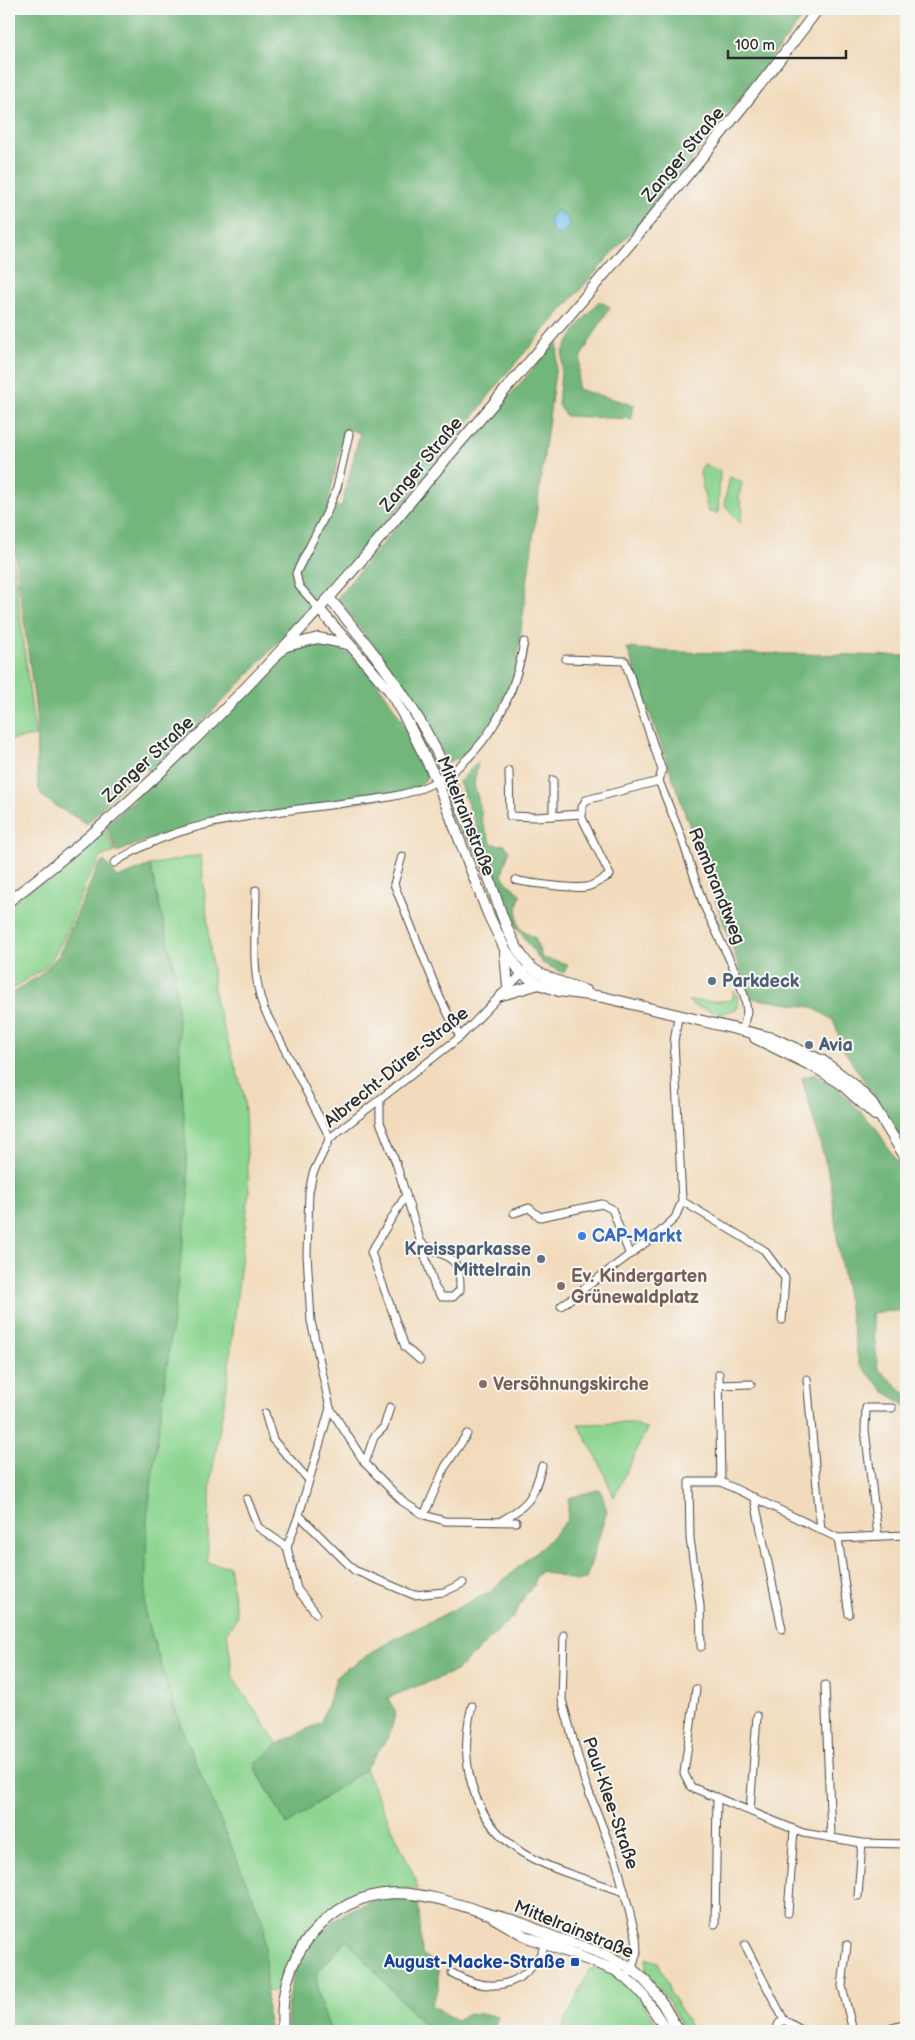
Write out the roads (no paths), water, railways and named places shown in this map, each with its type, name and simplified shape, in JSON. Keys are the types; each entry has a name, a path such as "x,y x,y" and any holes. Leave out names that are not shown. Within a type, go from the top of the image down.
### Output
{"street":[{"name":"Zanger Straße","path":"9,901 102,824 196,738 286,646 329,598 754,95 818,9"},
{"path":"319,609 299,586 296,573 337,488 349,434"},
{"name":"Mittelrainstraße","path":"329,598 399,688 423,726 447,775 511,936 529,966 542,974 603,997 678,1017 774,1038 823,1061 852,1083 872,1103 906,1158"},
{"name":"Mittelrainstraße","path":"319,609 388,690 437,781 488,914 505,949 521,973 539,984 559,991 603,997"},
{"path":"286,646 318,638 350,644"},
{"path":"114,863 134,849 150,843 234,819 381,798 428,786 447,775 470,756 502,710 520,668 524,642"},
{"name":"Rembrandtweg","path":"566,659 625,661 662,770 659,781 681,836 704,906 736,973 745,998 747,1012 742,1032"},
{"path":"509,771 510,816 582,814"},
{"path":"553,780 553,816"},
{"path":"516,880 528,884 546,883 586,887 610,875 582,814 582,807 586,800 659,781"},
{"path":"402,856 397,868 394,884 440,998 460,1037"},
{"path":"256,890 256,974 258,994 330,1138"},
{"path":"505,949 505,991 539,984"},
{"name":"Albrecht-Dürer-Straße","path":"516,1522 445,1521 424,1515 403,1502 366,1463 330,1408 311,1321 306,1266 309,1192 313,1173 330,1138 460,1037 529,966"},
{"path":"561,1306 675,1218 682,1201 674,1042 678,1017"},
{"path":"380,1099 380,1122 388,1139 420,1242 438,1295 447,1298 457,1294 460,1284 458,1265 453,1259 435,1252 420,1242"},
{"path":"406,1195 371,1252 405,1347 420,1360"},
{"path":"682,1201 764,1250 785,1278 782,1320"},
{"path":"514,1213 529,1208 540,1217 602,1204 612,1209 629,1253"},
{"path":"719,1374 720,1482"},
{"path":"807,1380 822,1530"},
{"path":"719,1385 751,1384"},
{"path":"366,1463 374,1437 384,1427 390,1407"},
{"path":"316,1613 297,1589 287,1547 299,1515 308,1478 330,1408"},
{"path":"878,1536 865,1430 866,1408 892,1408"},
{"path":"265,1413 272,1440 308,1478"},
{"path":"424,1515 445,1467 468,1434"},
{"path":"500,1521 524,1507 536,1490 542,1466"},
{"path":"701,1647 700,1605 690,1539 688,1482 720,1482 838,1538 906,1534"},
{"path":"754,1497 782,1629"},
{"path":"247,1499 258,1527 287,1547"},
{"path":"299,1515 354,1570 414,1594 444,1592 463,1583"},
{"path":"838,1538 849,1614"},
{"name":"Paul-Klee-Straße","path":"564,1635 562,1700 586,1782 625,1892 637,1945 629,1973"},
{"path":"825,1685 831,1836"},
{"path":"696,1689 684,1773 691,1786 794,1830 862,1843 906,1844"},
{"path":"472,1706 467,1728 469,1772 473,1796 489,1822 519,1851 559,1869 625,1892"},
{"path":"750,1810 756,1716"},
{"path":"715,1924 718,1797"},
{"path":"788,1913 794,1830"},
{"path":"858,1896 862,1843"},
{"name":"Mittelrainstraße","path":"283,2031 284,1995 292,1966 306,1941 337,1912 360,1900 396,1892 429,1895 487,1914 527,1937 590,1950 629,1973 644,1979 659,1997 678,2031"},
{"path":"452,1973 479,1985 506,1984 526,1975 536,1964 547,1940"},
{"path":"745,1945 784,2020 803,2031"},
{"path":"847,1945 842,1986 853,2031"},
{"name":"Mittelrainstraße","path":"629,1973 667,2031"},
{"path":"776,2031 779,2023 784,2020"},
{"path":"882,2031 906,2024"}],"water":[{"path":"556,210 567,218 569,225 562,235 553,233 549,220"}],"place":[{"name":"Parkdeck","path":"712,981"},
{"name":"Avia","path":"809,1045"},
{"name":"CAP-Markt","path":"582,1236"},
{"name":"Kreissparkasse Mittelrain","path":"541,1259"},
{"name":"Ev. Kindergarten Grünewaldplatz","path":"561,1286"},
{"name":"Versöhnungskirche","path":"483,1384"},
{"name":"August-Macke-Straße","path":"575,1962"}]}
